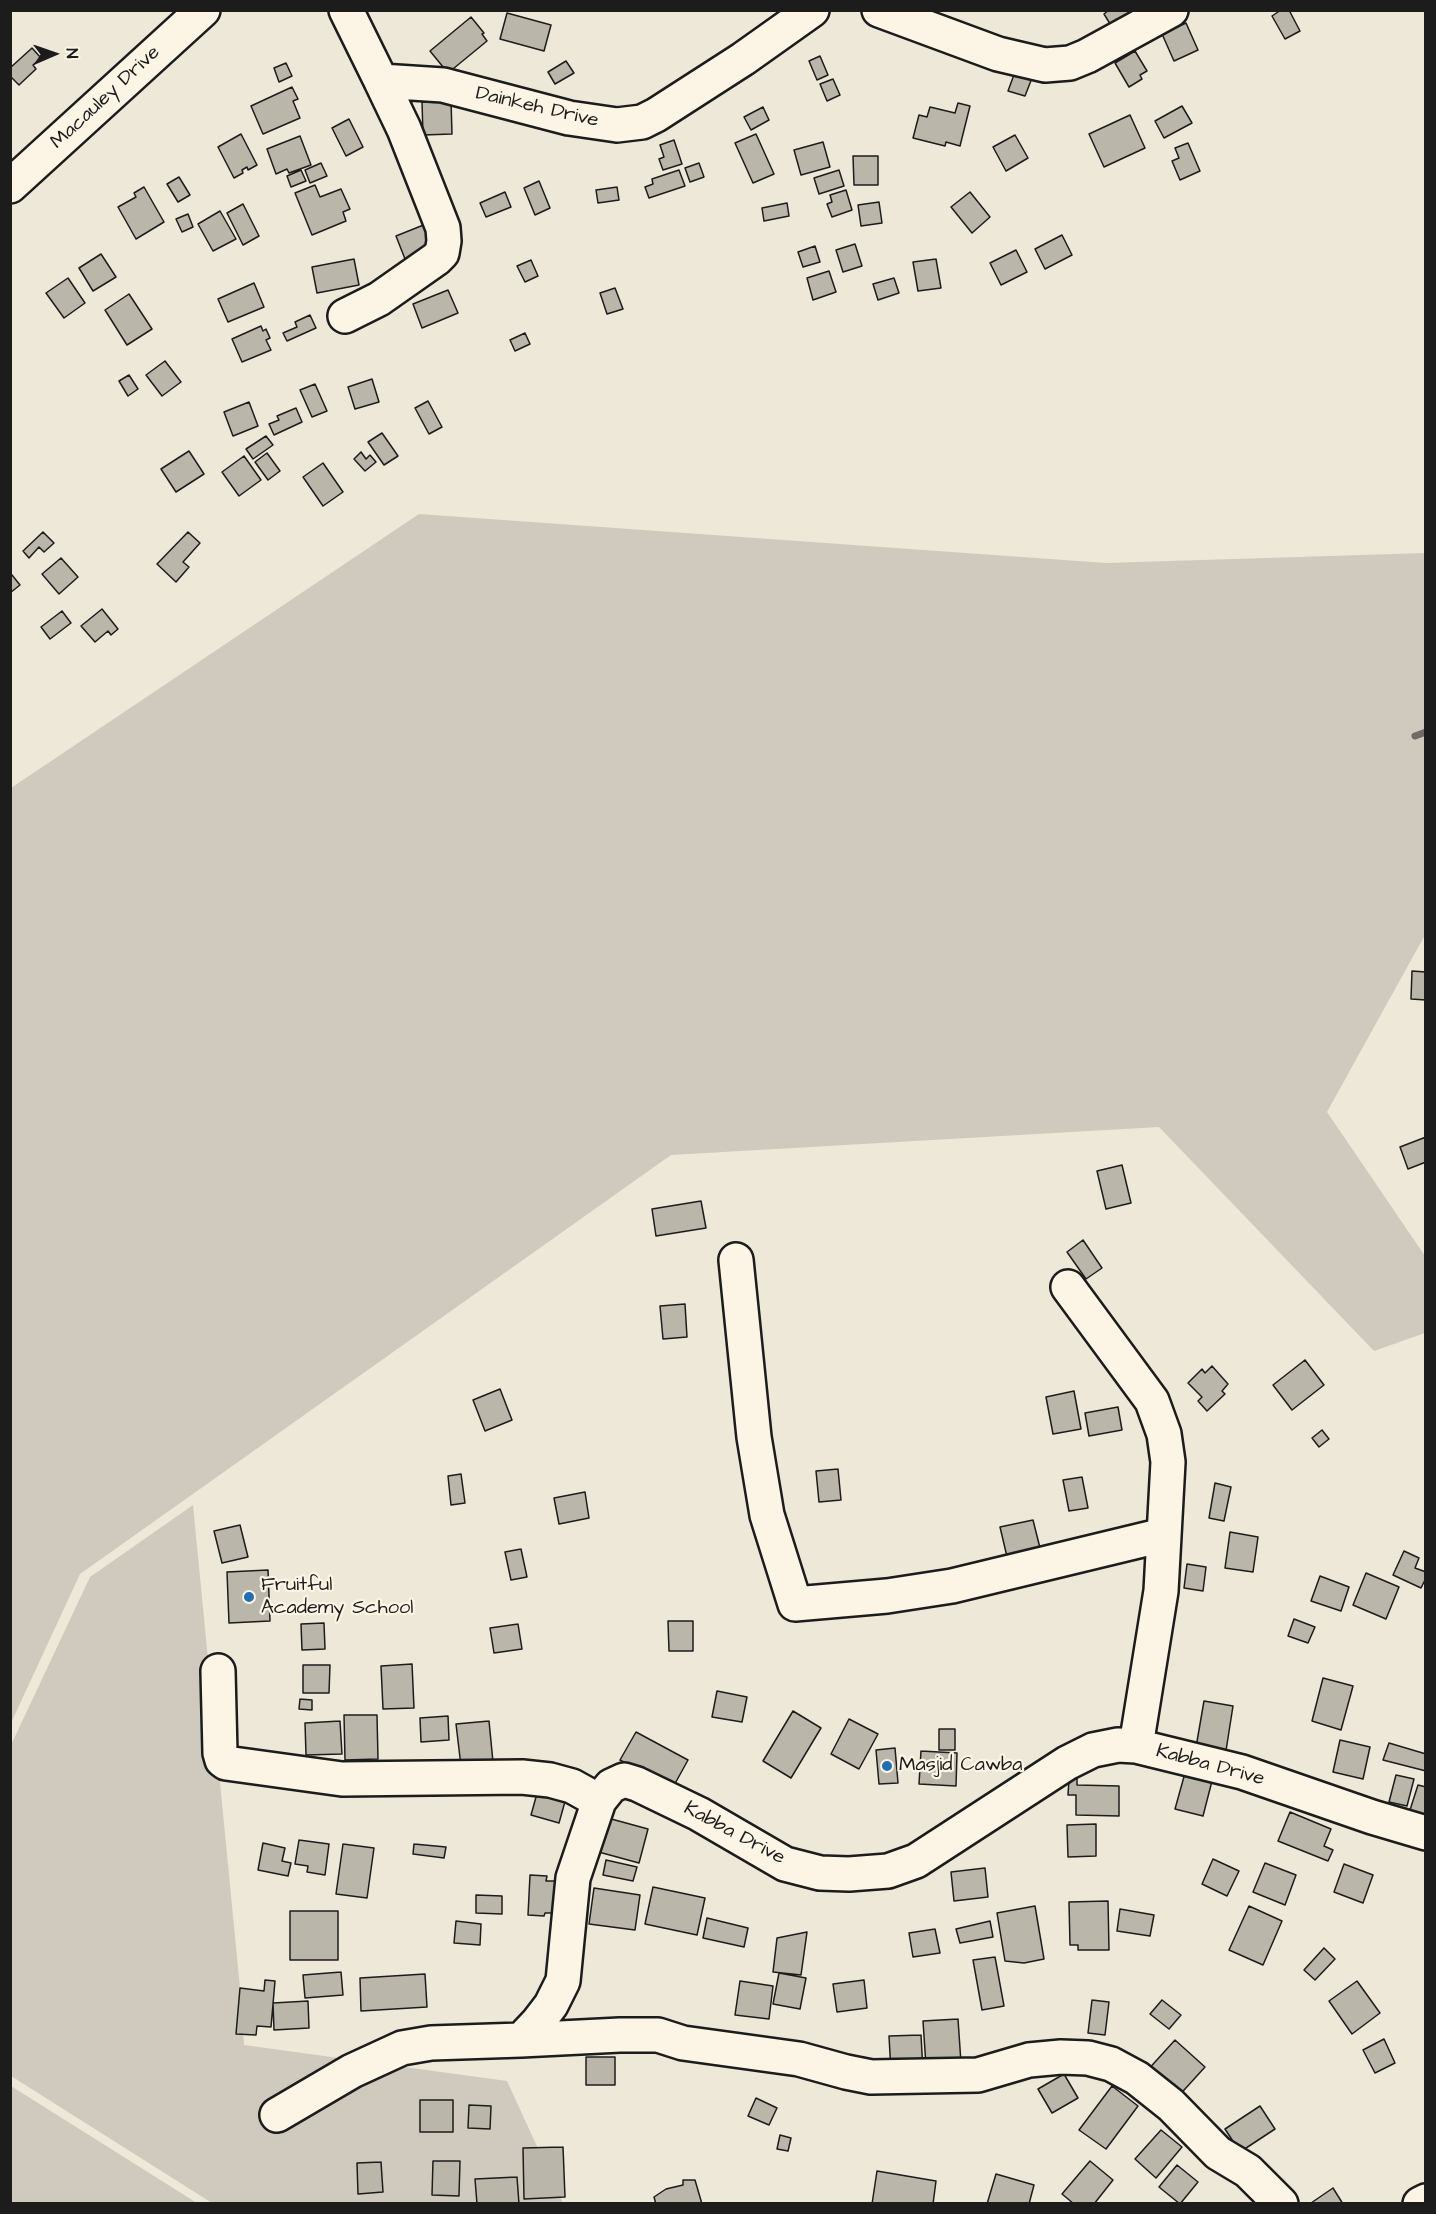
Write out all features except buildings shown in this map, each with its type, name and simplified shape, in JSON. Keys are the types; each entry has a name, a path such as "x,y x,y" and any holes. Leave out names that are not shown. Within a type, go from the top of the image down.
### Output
{"street":[{"name":"Macauley Drive","path":"10,186 203,10"},
{"path":"345,316 378,299 436,259 442,252 444,241 443,228 404,129 346,10"},
{"name":"Dainkeh Drive","path":"381,81 443,85 569,118 617,125 642,122 716,77 812,10"},
{"path":"879,10 998,54 1045,65 1070,63 1087,56 1171,10"},
{"path":"736,1260 753,1427 767,1515 795,1604 887,1596 951,1586 1163,1535"},
{"path":"1068,1287 1152,1401 1164,1434 1168,1462 1161,1591 1136,1746"},
{"path":"218,1671 220,1753 222,1760 226,1763 342,1779 522,1777 572,1786 599,1801"},
{"name":"Kabba Drive","path":"521,2040 551,2005 563,1981 573,1878 599,1801 611,1786 624,1780 638,1784 699,1814 785,1863 820,1873 849,1874 888,1871 916,1861 1067,1763 1093,1750 1118,1745 1136,1746 1242,1772 1425,1833"},
{"path":"277,2115 352,2071 402,2048 431,2043 658,2035 683,2043 799,2059 846,2073 871,2077 978,2075 1029,2060 1061,2057 1088,2058 1111,2064 1137,2078 1171,2105 1218,2153 1248,2171 1281,2204"},
{"path":"1420,2204 1425,2201"}],"shaded area":[{"path":"419,514 1106,563 1425,553 1425,935 1327,1112 1425,1256 1425,1333 1374,1351 1159,1127 671,1155 80,1574 11,1723 11,788"},
{"path":"193,1505 244,2045 507,2081 563,2203 212,2203 11,2076 11,1745 90,1577"},
{"path":"11,2086 197,2203 11,2203"}],"waterway":[{"path":"1415,736 1426,732"}],"place":[{"name":"Fruitful Academy School","path":"249,1597"},
{"name":"Masjid Cawba","path":"887,1766"}]}
